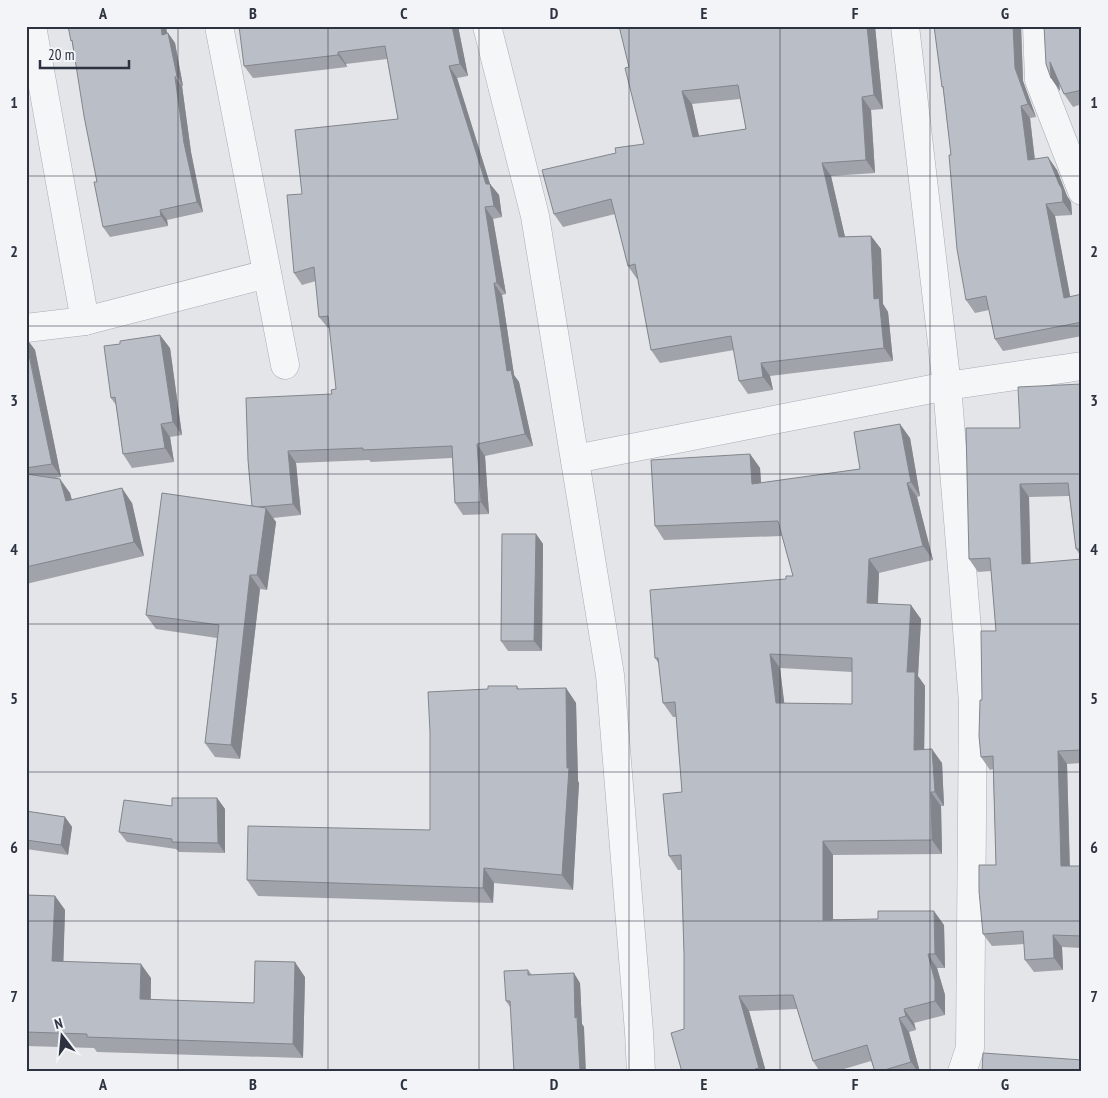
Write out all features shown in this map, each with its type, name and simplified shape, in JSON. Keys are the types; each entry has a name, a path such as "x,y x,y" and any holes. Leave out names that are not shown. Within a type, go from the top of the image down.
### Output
{"street":[{"path":"32,26 85,322"},
{"path":"220,26 285,365"},
{"path":"487,26 536,216 610,676 639,1022 641,1072"},
{"path":"905,26 947,386 973,702 970,1048 962,1072"},
{"path":"1036,26 1039,80 1082,191"},
{"path":"26,328 85,322 267,274"},
{"path":"575,459 947,386 1082,366"}],"building":[{"path":"68,26 161,26 162,35 168,33 177,76 175,77 184,143 197,202 160,210 161,216 103,227 94,182 97,182"},
{"path":"239,26 452,26 460,64 449,66 486,184 490,184 494,206 485,207 497,283 494,283 507,371 511,370 525,434 477,444 481,502 455,503 452,446 288,451 293,504 252,506 246,398 332,394 331,390 336,389 328,316 319,317 314,267 294,273 287,195 302,194 295,130 398,119 385,46 338,52 338,55 244,66"},
{"path":"619,26 867,26 874,95 862,97 866,160 822,163 839,237 871,236 874,299 879,298 884,348 761,363 763,377 739,381 731,336 651,350 635,264 628,266 611,199 554,214 542,170 616,153 615,148 644,144 625,68 629,67","holes":["738,85 746,129 693,137 682,91"]},
{"path":"934,26 1013,26 1015,68 1028,104 1021,106 1028,160 1048,157 1062,189 1063,202 1046,204 1064,298 1082,294 1082,322 995,339 986,296 966,300 957,249 949,155 951,155"},
{"path":"1044,26 1082,26 1082,90 1064,94 1050,62 1051,78 1046,64"},
{"path":"160,335 173,422 161,424 165,448 123,454 115,397 111,398 104,346 120,344 120,341"},
{"path":"26,341 52,464 26,468"},
{"path":"1082,384 1082,549 1076,549 1068,483 1020,484 1022,564 1082,559 1082,750 1058,751 1061,866 1082,866 1082,936 1053,935 1054,958 1025,960 1023,931 983,934 979,891 979,865 996,865 993,756 981,757 979,736 980,700 982,700 981,631 996,631 990,558 969,559 966,428 1020,428 1018,387"},
{"path":"900,424 911,482 907,483 923,546 869,559 867,603 911,605 907,672 915,672 914,750 932,749 935,792 931,792 932,840 823,841 823,920 878,919 878,911 934,911 935,954 928,954 935,981 935,1001 904,1009 906,1016 899,1018 911,1062 875,1072 867,1045 813,1061 793,995 739,996 759,1068 746,1072 682,1072 671,1033 684,1029 681,855 669,856 663,794 682,792 675,702 663,703 658,658 655,658 650,590 786,579 786,576 793,576 778,521 655,526 651,460 750,454 752,484 860,469 854,432","holes":["770,654 852,658 852,704 776,703"]},
{"path":"26,474 60,479 66,501 122,488 134,542 26,567"},
{"path":"162,493 266,508 257,575 250,575 231,745 205,743 219,625 146,615"},
{"path":"502,534 536,534 534,641 501,641"},
{"path":"488,686 517,686 517,689 566,688 567,768 569,768 562,875 484,868 483,888 247,880 248,826 430,830 428,692 488,689"},
{"path":"172,798 217,798 218,843 172,842 172,839 119,832 124,800 172,806"},
{"path":"26,811 65,817 61,845 26,840"},
{"path":"26,895 55,896 52,961 141,964 140,999 254,1003 255,961 295,962 293,1044 87,1037 87,1034 26,1032"},
{"path":"528,970 528,975 574,973 575,1018 577,1017 580,1072 514,1072 510,1001 506,1001 504,971"},
{"path":"983,1053 1082,1060 1082,1072 982,1072"}]}
